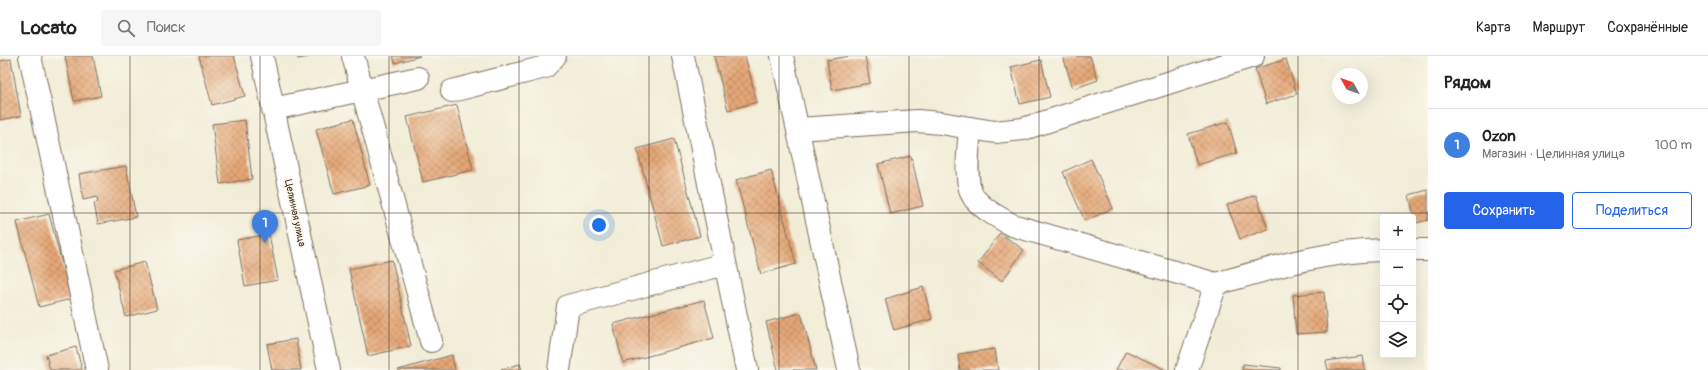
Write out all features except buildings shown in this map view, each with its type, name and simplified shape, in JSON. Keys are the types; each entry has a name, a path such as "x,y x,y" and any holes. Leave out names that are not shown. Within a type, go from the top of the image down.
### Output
{"street":[{"path":"30,56 97,370"},
{"name":"Целинная улица","path":"262,56 329,370"},
{"path":"354,56 431,341"},
{"path":"452,91 545,67 555,56"},
{"path":"683,56 747,370"},
{"path":"782,56 849,370"},
{"path":"798,129 917,121 941,123 995,132 1023,129 1253,56"},
{"path":"273,109 418,78"},
{"path":"970,128 967,176 974,197 989,212 1012,225 1216,284 1277,266 1321,256 1380,250"},
{"path":"1416,250 1428,250"},
{"path":"559,370 568,306 725,264"},
{"path":"1187,370 1216,284"}],"place":[{"name":"Ozon","path":"265,243"}]}
